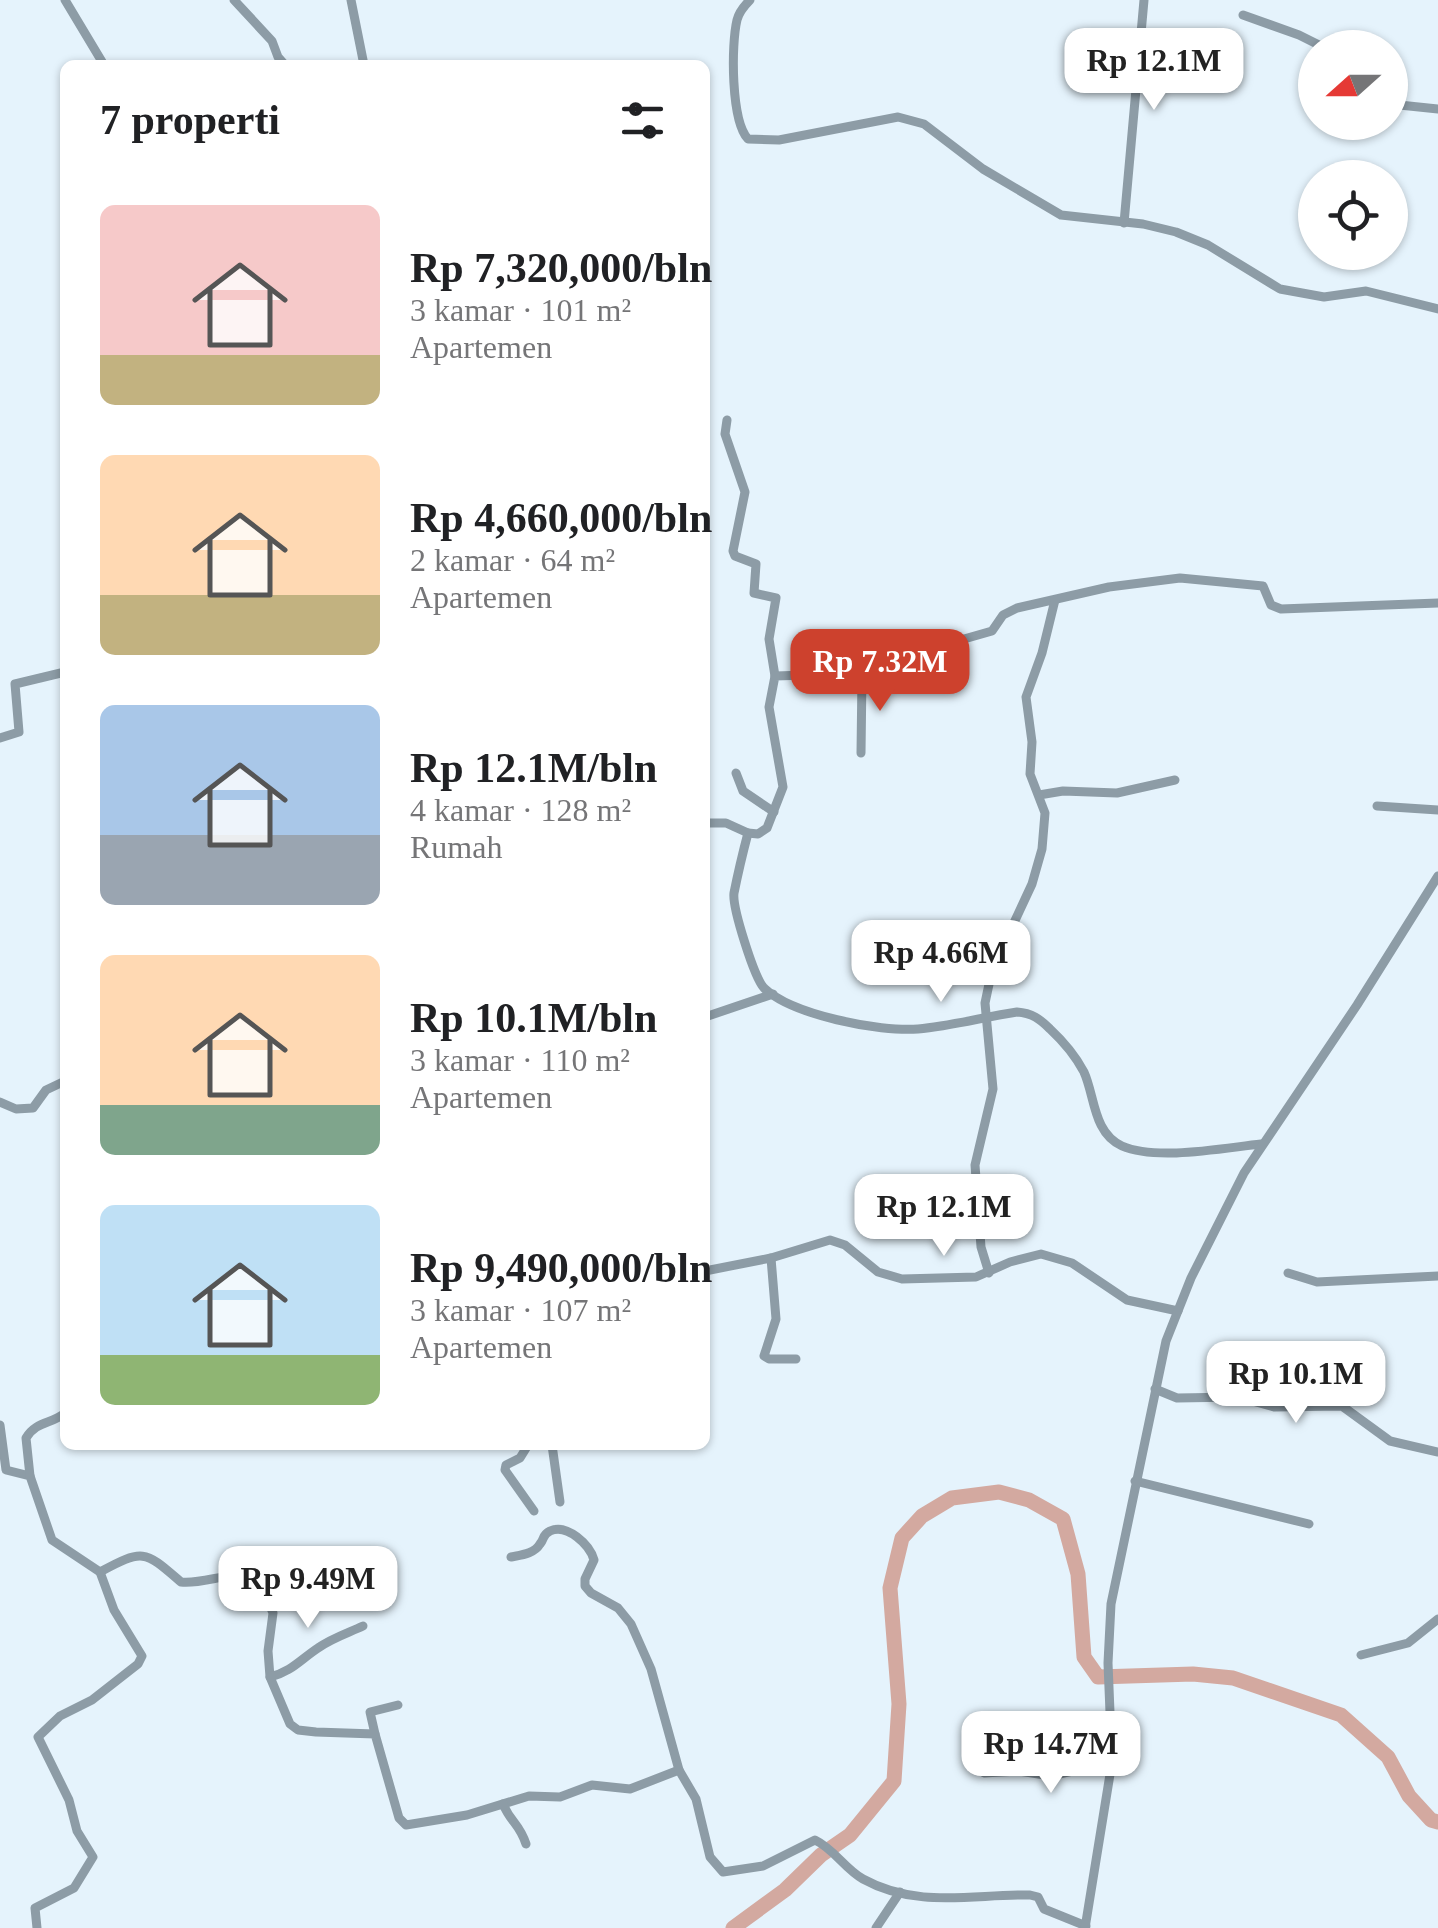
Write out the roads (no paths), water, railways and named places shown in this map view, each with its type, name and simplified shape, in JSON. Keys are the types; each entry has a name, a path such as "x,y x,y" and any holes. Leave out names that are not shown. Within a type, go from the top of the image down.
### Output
{"street":[{"path":"65,0 101,60"},
{"path":"234,0 272,41 281,60"},
{"path":"351,0 363,60"},
{"path":"750,0 739,14 736,31 737,116 745,137 770,141 898,117 916,120 983,170 1045,208 1076,219 1157,227 1208,245 1280,289 1324,296 1366,291 1438,308"},
{"path":"1124,223 1144,0"},
{"path":"1242,16 1298,34"},
{"path":"1408,106 1438,109"},
{"path":"710,823 726,822 748,833 765,830 783,777 769,707 775,676 769,639 776,598 755,594 757,566 734,554 745,492 726,434 727,420"},
{"path":"775,676 862,675 944,644 992,631 1006,612 1108,587 1187,578 1263,586 1270,605 1281,609 1438,603"},
{"path":"989,1273 981,1247 975,1164 992,1088 984,1017 992,970 1039,865 1045,831 1040,795 1030,774 1032,742 1026,697 1042,653 1054,600"},
{"path":"0,738 19,732 15,684 60,673"},
{"path":"861,753 862,675"},
{"path":"736,773 742,791 774,812"},
{"path":"1040,795 1063,791 1117,792 1175,780"},
{"path":"1376,806 1438,810"},
{"path":"748,833 734,904 758,979 774,994 821,1015 861,1026 915,1029 1024,1012 1043,1022 1064,1042 1084,1073 1102,1128 1123,1147 1175,1152 1261,1144"},
{"path":"510,1557 536,1549 546,1533 556,1530 570,1533 589,1548 594,1560 585,1578 586,1586 618,1608 632,1624 650,1669 679,1770 696,1800 710,1858 719,1870 745,1871 763,1866 812,1841 824,1844 854,1874 875,1885 958,1900 1030,1895 1038,1897 1044,1909 1085,1927 1112,1762 1108,1663 1112,1594 1162,1355 1210,1239 1261,1144 1358,1005 1438,876"},
{"path":"710,1015 774,994"},
{"path":"0,1102 16,1109 33,1108 46,1090 60,1083"},
{"path":"710,1270 834,1240 890,1277 966,1279 1032,1254 1050,1255 1072,1263 1126,1300 1178,1311"},
{"path":"771,1258 776,1319 764,1354 769,1360 796,1359"},
{"path":"1288,1273 1317,1282 1438,1276"},
{"path":"1155,1390 1177,1398 1238,1397 1274,1407 1342,1406 1390,1441 1438,1452"},
{"path":"37,1928 35,1908 72,1890 92,1859 38,1737 60,1716 92,1700 141,1659 114,1610 100,1572 52,1540 30,1476 26,1438 41,1422 60,1417"},
{"path":"0,1426 6,1470 30,1476"},
{"path":"525,1450 504,1470 534,1511"},
{"path":"553,1450 560,1502"},
{"path":"1135,1481 1309,1524"},
{"path":"100,1572 140,1554 159,1561 184,1582 246,1574 254,1577 265,1589 273,1613 268,1651 270,1677 293,1728 375,1734"},
{"path":"1361,1654 1408,1643 1438,1619"},
{"path":"270,1677 290,1672 322,1645 363,1626"},
{"path":"398,1705 370,1712 399,1818 406,1825 448,1819 529,1796 560,1797 592,1785 630,1790 679,1770"},
{"path":"984,1773 1019,1771 1052,1776 1112,1762"},
{"path":"503,1804 509,1819 520,1826 526,1844"},
{"path":"876,1928 900,1892"}],"waterway":[{"path":"733,1928 850,1835 894,1781 899,1704 890,1588 902,1538 922,1516 952,1498 999,1492 1029,1500 1063,1519 1078,1574 1084,1657 1098,1677 1193,1674 1233,1678 1341,1715 1388,1757 1409,1796 1431,1820 1438,1822"}]}
